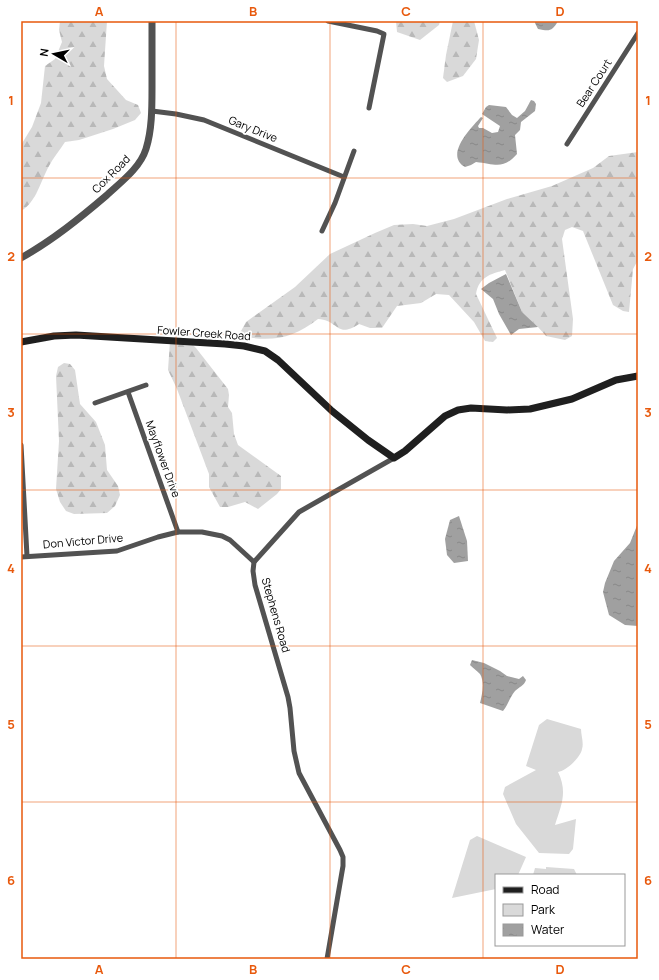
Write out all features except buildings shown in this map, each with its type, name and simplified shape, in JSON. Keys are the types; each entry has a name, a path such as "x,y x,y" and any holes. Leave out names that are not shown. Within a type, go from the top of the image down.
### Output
{"main road":[{"name":"Fowler Creek Road","path":"21,342 54,336 76,335 225,344 255,348 264,351 278,360 332,411 368,440 394,458"},
{"path":"394,458 405,451 444,416 458,410 471,408 507,410 530,409 572,399 616,380 638,376"}],"street":[{"name":"Cox Road","path":"21,258 58,235 84,215 133,170 146,150 152,111 152,21"},
{"path":"328,21 384,34 368,108"},
{"name":"Bear Court","path":"567,144 638,34"},
{"name":"Gary Drive","path":"152,111 204,120 344,177"},
{"path":"322,231 335,202 354,151"},
{"path":"95,403 146,385"},
{"name":"Mayflower Drive","path":"128,392 178,532"},
{"path":"21,445 27,556"},
{"path":"254,562 299,512 394,458"},
{"name":"Don Victor Drive","path":"21,557 117,550 178,532 202,532 222,536 230,540 254,562"},
{"name":"Stephens Road","path":"254,562 253,571 255,586 290,708 294,751 298,773 343,857 341,879 327,959"}],"green space":[{"path":"60,21 107,21 104,66 107,79 126,100 138,105 141,113 135,120 113,129 79,140 65,142 51,163 31,203 21,211 21,145 32,127 41,103 45,66 55,59 62,42 59,30"},
{"path":"396,21 440,21 439,25 420,40 397,32"},
{"path":"453,21 474,21 479,40 476,59 463,76 447,82 443,78"},
{"path":"638,152 638,260 633,269 629,312 623,311 613,305 583,231 572,227 565,230 562,239 573,319 572,336 565,340 546,336 522,312 505,270 486,277 477,288 476,294 497,338 493,342 485,341 474,322 449,295 436,294 421,303 397,306 382,328 370,328 359,324 346,330 338,328 325,320 318,319 301,330 284,337 266,339 246,337 241,331 246,322 295,287 330,254 375,233 394,225 413,224 427,226 454,219 507,199 552,186 593,168 609,156"},
{"path":"170,341 190,342 196,348 228,389 228,407 232,413 234,434 238,445 281,476 281,489 258,509 245,502 228,507 220,507 209,487 209,474 177,389 168,370"},
{"path":"64,363 70,364 75,370 80,404 96,422 105,445 107,470 118,486 120,495 115,506 107,513 74,514 66,511 60,502 56,489 59,441 56,376 58,367"},
{"path":"547,719 581,729 583,747 579,756 569,766 558,772 563,786 563,793 555,825 576,819 573,849 569,854 539,853 516,824 503,794 505,787 536,770 526,766 539,725"},
{"path":"477,836 526,857 518,874 495,874 495,889 452,898 470,840"},
{"path":"546,867 574,869 576,874 533,874 535,868 546,869"}],"water":[{"path":"535,21 558,21 552,29 548,30 538,29"},
{"path":"531,100 536,104 535,111 521,122 520,130 515,135 517,154 512,159 498,165 476,162 465,167 459,162 457,156 461,142 481,117 483,118 478,126 479,128 483,128 492,133 498,132 500,126 482,114 486,107 489,105 506,107 512,115 517,118 525,111"},
{"path":"506,274 522,312 538,327 519,329 511,335 499,314 493,299 481,289"},
{"path":"459,516 467,541 468,561 454,563 447,555 445,539 450,520"},
{"path":"638,523 638,626 625,625 609,615 603,592 614,561 630,543"},
{"path":"472,660 484,663 507,676 519,679 523,676 526,680 523,685 513,693 503,711 480,703 483,688 482,677 470,665"}]}
